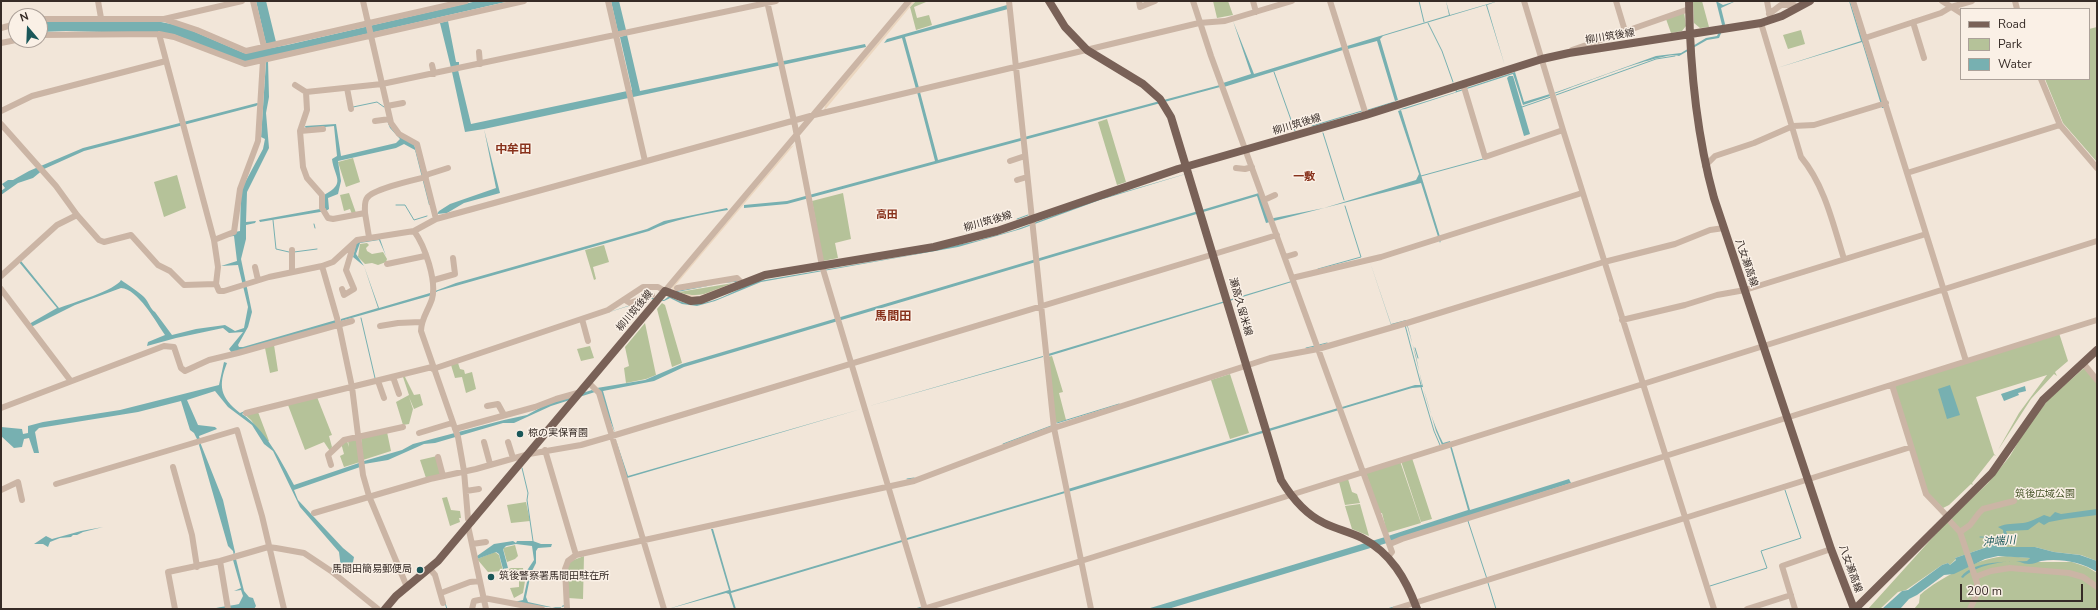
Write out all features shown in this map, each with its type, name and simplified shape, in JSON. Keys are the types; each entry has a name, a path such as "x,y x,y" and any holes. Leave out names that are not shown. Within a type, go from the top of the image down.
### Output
{"main road":[{"name":"瀬高久留米線","path":"1049,1 1065,27 1087,50 1143,84 1162,102 1175,127 1277,469 1290,495 1308,513 1323,523 1367,542 1388,557 1408,586 1416,606"},
{"path":"1689,5 1691,35 1761,23 1794,5 1810,1"},
{"name":"柳川筑後線","path":"385,609 396,596 430,569 470,524 665,291 687,300 701,300 766,275 942,245 997,231 1188,171 1245,149 1366,115 1542,60 1584,51 1691,35"},
{"name":"八女瀬高線","path":"1691,35 1696,119 1705,166 1724,228 1809,479 1831,549 1855,609 2000,464 2024,424 2043,400 2097,350"}],"street":[{"path":"98,1 101,18"},
{"path":"48,19 164,19 242,1"},
{"path":"253,1 269,46"},
{"path":"363,1 390,118 394,128 399,134 417,144 436,219"},
{"path":"164,19 197,30 246,51 466,1"},
{"path":"48,35 159,34 174,37 245,64 524,1"},
{"path":"608,1 645,161"},
{"path":"295,85 306,92 382,84 776,1"},
{"path":"246,413 433,368 608,310 643,287 658,287 665,291 797,136 909,1"},
{"path":"1009,1 1054,428 1090,609"},
{"path":"1139,1 1140,7 1155,1"},
{"path":"1193,1 1199,23 1390,544 1392,552 1388,557"},
{"path":"1253,1 1256,12"},
{"path":"159,34 214,240 218,267 216,284 219,291 224,291 258,280 322,266 333,262 357,240 414,231 436,219 814,115 1199,23 1225,21 1292,1"},
{"path":"1330,1 1366,115"},
{"path":"1524,1 1562,130 1714,609"},
{"path":"1616,1 1625,31"},
{"path":"1767,1 1770,17"},
{"path":"1853,1 1966,361"},
{"path":"1942,1 1960,12"},
{"path":"1865,38 1942,13 1951,7 1972,1"},
{"path":"767,2 794,121 822,266 924,609 1643,385 2097,241"},
{"path":"1570,51 1689,5"},
{"path":"1913,22 1924,58"},
{"path":"1761,23 1793,126 1801,157 1810,168 1827,203 1844,259"},
{"path":"479,52 480,64"},
{"path":"214,240 234,232 240,188 258,141 263,60"},
{"path":"1,111 32,96 166,61"},
{"path":"432,66 434,74"},
{"path":"2041,80 2060,125 2097,168"},
{"path":"1463,84 1485,157 1562,130"},
{"path":"347,88 351,109"},
{"path":"306,92 307,110 300,131 303,167 307,178 322,195 322,208 328,218 333,219 365,213"},
{"path":"387,106 403,103"},
{"path":"1705,166 1715,156 1754,143 1793,126 1814,125 1886,103"},
{"path":"375,121 390,118"},
{"path":"1,124 56,186 77,215 101,241 131,235 158,265 170,270 184,286 216,284"},
{"path":"1907,173 2060,125"},
{"path":"300,131 323,129"},
{"path":"1010,161 1025,156"},
{"path":"1236,168 1244,169 1252,167"},
{"path":"369,237 365,213 365,200 368,196 392,186 448,168"},
{"path":"1017,180 1027,177"},
{"path":"1292,278 1381,256 1582,193"},
{"path":"1264,200 1275,195"},
{"path":"1,276 57,225 77,215"},
{"path":"567,609 565,569 568,561 576,555 644,542 914,481 1054,428 1270,358 1318,348 1407,323 1604,262 1675,244 1710,230 1724,228"},
{"path":"414,231 420,239 434,280 432,299 421,322 421,331 455,429 464,471 468,519 472,544 486,609"},
{"path":"1622,320 1685,305 1717,295 1745,290 1926,234"},
{"path":"314,512 513,458 545,450 581,445 1277,235"},
{"path":"342,289 344,295 354,289 346,270 354,243"},
{"path":"292,250 292,272"},
{"path":"1285,257 1295,254"},
{"path":"387,264 425,256"},
{"path":"434,280 455,274 453,258"},
{"path":"322,266 340,325 352,387 363,475 369,496 407,587"},
{"path":"255,267 258,280"},
{"path":"677,288 737,278 742,283"},
{"path":"1,289 70,380"},
{"path":"625,300 630,303 652,295"},
{"path":"582,319 588,340"},
{"path":"1390,544 1402,538 2097,320"},
{"path":"1,408 70,380 106,369 164,346 174,348 181,368 184,371 209,360 238,354 352,321"},
{"path":"380,326 398,323 421,322"},
{"path":"2083,363 2097,380"},
{"path":"393,377 398,394"},
{"path":"378,381 384,398"},
{"path":"589,383 599,393 664,609"},
{"path":"1892,385 1926,494 1960,532 1978,588 1977,594 1970,609"},
{"path":"455,429 581,392"},
{"path":"487,406 498,404 504,415"},
{"path":"419,433 452,423"},
{"path":"331,465 328,455 341,442 359,436 404,427"},
{"path":"56,484 237,430 259,506 283,606"},
{"path":"484,442 490,464"},
{"path":"508,442 513,458"},
{"path":"539,442 545,450 576,555"},
{"path":"1395,609 1416,606 1685,518 1911,447"},
{"path":"438,457 444,476"},
{"path":"173,467 192,535 197,567"},
{"path":"1,490 18,482 22,500"},
{"path":"466,491 479,489"},
{"path":"1960,532 1970,524 1983,509 2014,501"},
{"path":"472,544 486,542"},
{"path":"175,609 168,572 220,562 268,547 304,553 331,571 378,609"},
{"path":"1795,609 1782,566 1831,549"},
{"path":"220,562 228,606"},
{"path":"1975,577 1991,571 2010,568 2069,573 2082,577 2097,587"},
{"path":"430,569 435,575 443,603"},
{"path":"441,594 470,582 480,581"},
{"path":"1747,609 1790,595"},
{"path":"472,609 474,601 484,599 517,606 542,609"}],"green space":[{"path":"916,1 926,2 914,7 917,18 929,15 932,25 916,30 910,7"},
{"path":"1213,1 1228,1 1233,15 1217,18"},
{"path":"1693,1 1702,1 1709,27 1700,28 1694,23"},
{"path":"1684,12 1686,26 1682,31 1671,33 1666,19"},
{"path":"2097,27 2097,162 2063,123 2045,80 2090,80 2090,29"},
{"path":"1801,30 1805,44 1788,49 1783,35"},
{"path":"1107,119 1126,182 1117,185 1098,122"},
{"path":"353,158 360,182 346,187 338,162"},
{"path":"177,175 186,208 164,217 154,182"},
{"path":"349,193 356,213 352,214 350,209 344,211 340,195"},
{"path":"843,193 851,239 835,243 838,258 823,261 812,201"},
{"path":"367,243 369,245 366,248 367,251 372,254 383,252 387,259 386,262 378,265 372,263 365,264 358,257 360,244"},
{"path":"604,245 609,262 593,267 596,279 594,280 585,250"},
{"path":"733,283 707,294 693,295 679,292"},
{"path":"662,303 665,305 682,363 672,367 657,309"},
{"path":"645,323 656,375 646,379 626,383 624,368 629,366 625,347"},
{"path":"2059,333 2068,361 2055,372 2057,376 2054,374 2031,399 1998,450 2019,413 2047,375 1976,397 1994,454 1996,456 1994,455 1972,483 1973,485 1971,484 1949,505 1943,508 1927,492 1894,388 1896,385"},
{"path":"274,345 278,371 270,373 265,348"},
{"path":"590,346 594,358 581,361 577,349"},
{"path":"1052,356 1063,392 1059,393 1066,420 1055,423 1048,357"},
{"path":"458,363 460,369 464,370 465,374 472,372 476,389 466,393 462,377 455,378 451,365"},
{"name":"筑後広域公園","path":"2084,368 2097,381 2097,561 2081,555 2054,552 2035,547 1998,547 1993,545 1955,558 1956,559 1950,565 1948,563 1942,565 1906,590 1898,592 1880,609 1868,609 1943,526 1988,483 2010,456 2027,427 2048,400"},
{"path":"1230,374 1249,433 1230,439 1211,380"},
{"path":"403,377 405,377 414,395 420,394 423,405 414,409 409,397 413,409 409,424 403,425 396,402 409,395"},
{"path":"317,397 332,435 329,436 332,447 330,451 324,442 305,450 288,405"},
{"path":"258,412 269,441 267,442 251,420 243,413"},
{"path":"387,432 391,451 363,460 361,437"},
{"path":"356,438 360,462 344,467 340,456 344,454 341,443 347,441 349,447 348,441"},
{"path":"437,456 442,474 426,478 420,460"},
{"path":"1412,458 1432,519 1421,522 1401,461"},
{"path":"1400,461 1421,523 1387,533 1382,513 1380,513 1366,473"},
{"path":"1348,479 1352,492 1357,494 1360,503 1345,505 1339,482"},
{"path":"447,497 451,510 460,511 461,518 459,518 460,522 450,526 442,498"},
{"path":"526,502 530,521 511,523 507,505"},
{"path":"1360,504 1369,536 1352,529 1345,506"},
{"path":"515,545 518,556 507,562 503,548"},
{"path":"495,552 499,555 503,571 488,572 477,559"},
{"path":"584,556 583,599 568,598 568,565 571,561"},
{"path":"2007,556 2029,558 2039,562 2072,562 2087,567 2097,573 2097,609 1914,609 1919,603 1920,595 1938,581 1973,564 1997,557"},
{"path":"523,568 525,581 523,593 514,598 510,588 519,587 519,580 511,575 509,569"}],"shaded area":[{"path":"913,1 915,1 824,111 825,105"},
{"path":"794,145 674,287 675,291 677,292 673,291 672,287 790,147"},
{"path":"738,281 707,296 690,297 679,293 699,296"}],"water":[{"path":"256,1 266,1 276,42 266,44"},
{"path":"477,1 510,1 244,62 173,34 48,32 48,21 161,22 181,26 244,53 287,45"},
{"path":"611,1 619,1 626,30 618,32"},
{"path":"1446,1 1450,15 1498,1 1487,5 1505,66 1486,5 1383,36 1380,39 1398,100 1395,101 1377,41 1348,49 1347,46 1449,15"},
{"path":"1716,1 1723,5 1736,1 1721,8 1725,24 1719,38 1707,40 1679,56 1656,58 1554,94 1554,93 1656,56 1681,53 1706,38 1717,36 1722,25"},
{"path":"1849,1 1884,108 1882,108 1862,42 1777,68 1861,41"},
{"path":"1007,5 1008,9 905,37 919,88 916,89 902,38 884,43 887,39"},
{"path":"448,21 456,62 459,62 459,65 451,68 440,23"},
{"path":"1233,21 1254,74 1342,47 1343,50 1224,87 1223,83 1251,74"},
{"path":"627,35 640,91 865,44 866,47 465,132 452,72 458,70 471,124 632,90 620,37"},
{"path":"268,61 269,97 266,113 269,148 247,192 246,222 256,221 255,223 246,225 246,239 241,259 252,312 248,327 238,345 239,347 243,347 336,320 337,323 232,353 229,349 243,332 229,333 223,328 147,346 148,342 165,335 140,300 134,294 121,288 75,305 31,327 29,324 57,308 19,262 21,261 59,308 103,292 121,280 144,297 172,335 196,329 225,325 235,331 244,328 248,307 238,265 221,266 237,261 234,236 225,237 225,234 240,231 241,190 263,149 265,139 261,137 266,62"},
{"path":"1515,72 1524,102 1550,94 1550,96 1523,105 1513,74 1405,109 1398,110 1456,92 1452,82 1457,91"},
{"path":"1509,76 1513,76 1530,134 1524,136 1507,78"},
{"path":"1220,85 1220,87 787,204 744,208 744,205 787,201 935,161 917,92 920,92 938,160"},
{"path":"257,103 259,104 256,106 84,151 44,169 33,178 18,183 1,195 1,191 5,188 2,184 8,180 13,180 29,171 83,148"},
{"path":"1401,110 1441,240 1440,243 1421,183 1266,223 1257,196 684,367 654,381 603,391 615,433 597,388 645,380 682,364 1259,193 1269,219 1324,208 1416,180 1419,174 1398,111"},
{"path":"387,121 393,130 414,144 431,205 429,205 415,150 404,144 396,148 338,161 341,181 338,194 328,198 329,209 326,211 260,222 259,220 320,209 324,195 331,191 337,183 332,159 337,156 334,126 306,129 305,126 336,124 341,156 396,143 400,139 390,128"},
{"path":"484,129 500,193 464,203 447,213 437,214 450,204 496,188"},
{"path":"1199,170 1100,200 1021,229 958,247 761,282 715,301 697,306 682,304 670,298 664,301 651,299 597,316 652,298 664,300 676,291 718,284 677,292 671,297 680,301 698,304 716,300 742,288 735,282 721,283 735,281 759,281 911,255 976,241 1015,230 1093,201"},
{"path":"727,208 728,210 678,220 649,231 438,291 429,296 341,321 341,319 378,308 364,266 379,308 430,293 456,283 647,229 664,221"},
{"path":"380,239 386,256 379,240 360,243 356,254 364,266 353,257 356,244 359,242"},
{"path":"1370,262 1391,324 1406,320 1412,344 1406,322 1391,325"},
{"path":"1295,280 1049,356 1048,354"},
{"path":"1043,356 1043,357 866,407"},
{"path":"224,362 227,363 222,378 222,385 228,402 240,413 245,411 242,414 258,428 272,446 294,485 359,463 360,467 294,490 298,500 343,548 354,557 353,562 338,574 336,572 341,568 339,552 300,507 273,451 264,444 252,425 228,407 215,391 187,400 198,425 215,427 217,429 199,436 200,440 198,441 194,433 190,430 181,401 138,412 39,428 35,432 39,453 34,453 29,438 24,439 22,447 14,448 1,436 1,427 22,429 23,434 28,433 28,426 43,422 120,410 219,385"},
{"path":"1419,371 1425,393 1423,387 1412,388 1342,409 1342,407 1415,385 1422,385"},
{"path":"1950,385 1960,415 1947,419 1938,389"},
{"path":"2025,386 2026,391 2018,393 2019,395 2004,401 2001,394"},
{"path":"592,390 595,392 551,406 514,423 503,423 435,443 424,444 388,460 364,464 364,461 402,450 413,444 527,415 547,404"},
{"path":"1429,406 1436,428 1443,443 1450,441 1470,510 1569,479 1571,483 1391,541 1388,536 1468,510 1449,443 1442,445 1436,431"},
{"path":"1338,408 1339,410 1068,492 1068,489"},
{"path":"861,409 627,478 615,437 628,476"},
{"path":"200,442 223,500 235,552 234,556 233,551 228,546 199,445"},
{"path":"1065,491 1065,493 907,540 907,538"},
{"name":"沖端川","path":"2097,509 2097,515 2049,522 2044,525 2039,522 2028,530 2006,531 2009,540 1997,547 2035,547 2054,552 2080,555 2097,561 2097,572 2077,563 2048,560 2031,564 2020,562 1998,563 1974,570 1963,578 1961,577 1974,567 1992,563 2001,562 2027,561 2030,558 1998,556 1985,559 1954,574 1944,575 1917,595 1909,599 1900,609 1882,609 1902,591 1908,590 1942,565 1948,563 1950,565 1956,560 1955,558 1993,545 2004,538 2003,530 1998,527 2007,524 2031,521 2044,515 2050,517 2055,512 2061,514"},
{"path":"103,527 73,535 71,537 60,538 50,542 48,547 43,544 34,544 46,536 52,539"},
{"path":"711,529 713,529 731,591 902,540 902,542 731,593 736,609 734,609 729,594 726,593 668,609 729,590"},
{"path":"1385,537 1387,543 1168,609 1147,609"},
{"path":"513,541 516,543 517,541 533,541 541,544 552,544 551,547 538,548 536,551 536,563 531,573 526,597 528,602 552,607 514,602 523,600 527,582 526,572 534,560 532,546 516,544 506,546 503,549 508,568 503,569 499,554 496,552 477,559 477,556 494,544"},
{"path":"236,559 244,591 249,597 253,598 256,606 254,609 213,609 239,604 243,596 241,590 234,591 241,588 233,560"}],"waterway":[{"path":"1419,1 1424,22"},
{"path":"1428,23 1442,51 1453,82"},
{"path":"1556,95 1656,59 1675,56"},
{"path":"1274,72 1295,131"},
{"path":"1522,107 1551,97"},
{"path":"353,107 377,102 384,107"},
{"path":"1368,110 1394,102"},
{"path":"1312,126 1362,111"},
{"path":"1323,133 1344,200"},
{"path":"1421,176 1483,159"},
{"path":"396,205 405,205 414,220 427,216"},
{"path":"1318,269 1361,257 1345,206"},
{"path":"1017,219 1028,215"},
{"path":"273,220 276,249 289,252"},
{"path":"314,224 315,228"},
{"path":"294,252 317,249"},
{"path":"361,318 375,378"},
{"path":"1405,325 1421,385"},
{"path":"1319,345 1327,343"},
{"path":"1306,348 1315,346"},
{"path":"1415,348 1418,358"},
{"path":"1421,387 1434,431 1440,445"},
{"path":"1057,423 1119,404"},
{"path":"1003,444 1051,426"},
{"path":"522,468 528,493 527,500 533,541"},
{"path":"907,479 914,478"},
{"path":"1710,586 1767,568 1761,551 1801,538 1785,490"},
{"path":"1468,521 1487,579"},
{"path":"1980,537 2004,538"},
{"path":"1488,583 1496,609"},
{"path":"445,603 447,609"},
{"path":"915,609 922,607"},
{"path":"1387,609 1394,607"}],"place":[{"name":"椋の実保育園","path":"520,434"},
{"name":"馬間田簡易郵便局","path":"420,570"},
{"name":"筑後警察署馬間田駐在所","path":"491,577"}],"district":[{"name":"中牟田","path":"513,150"},
{"name":"一敷","path":"1304,177"},
{"name":"高田","path":"887,215"},
{"name":"馬間田","path":"893,317"}]}
